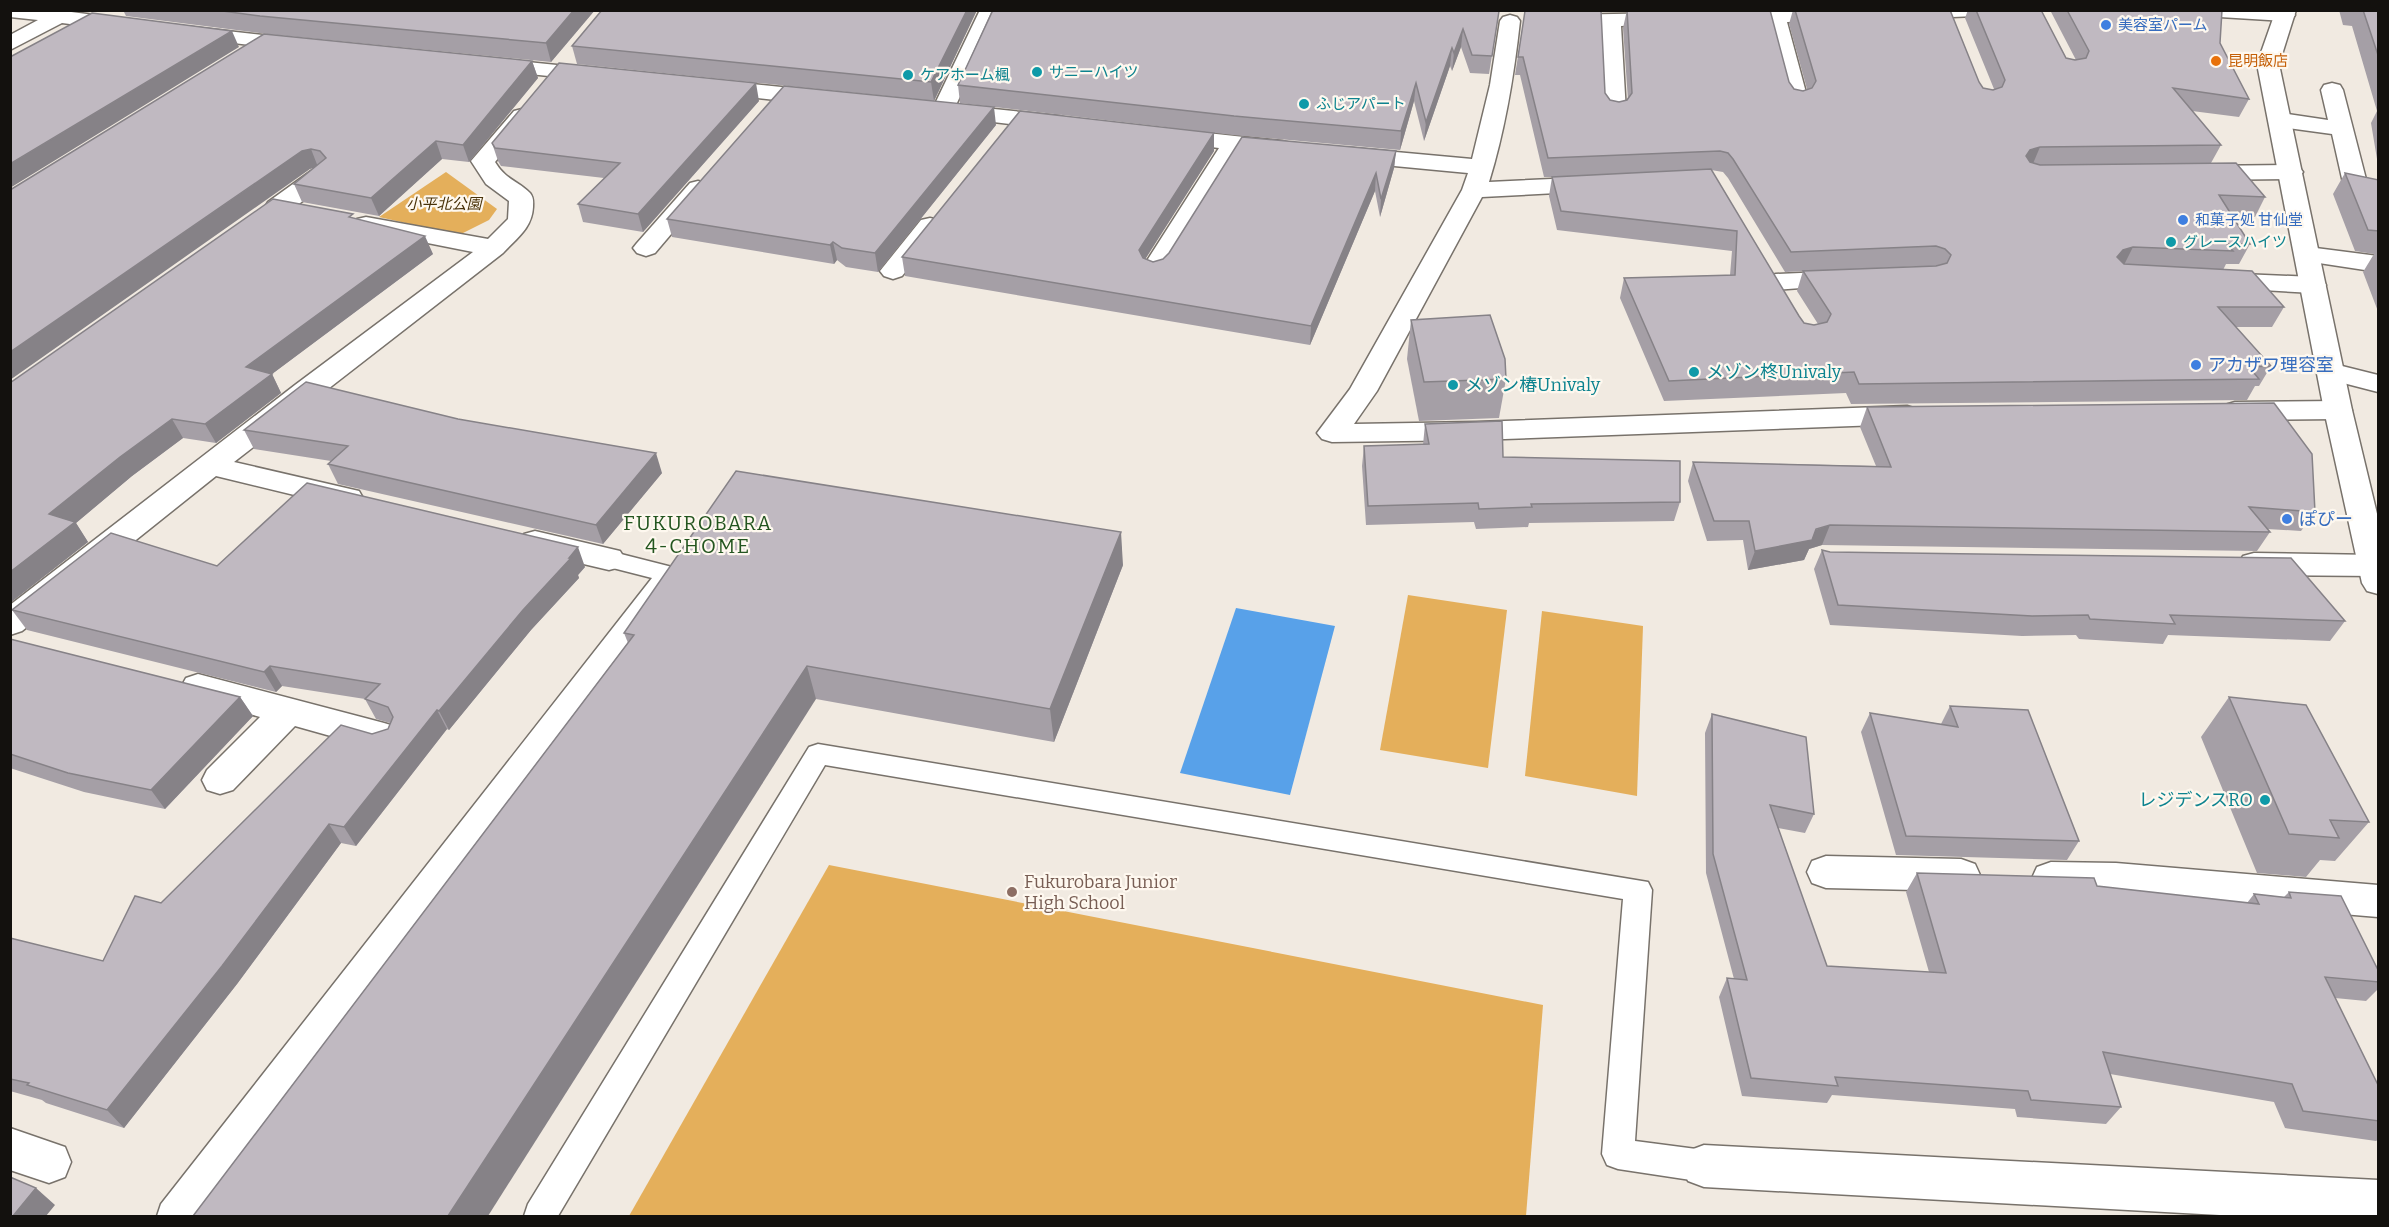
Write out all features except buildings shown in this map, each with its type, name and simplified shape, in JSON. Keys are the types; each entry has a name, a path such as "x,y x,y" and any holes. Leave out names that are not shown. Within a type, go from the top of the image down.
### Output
{"street":[{"path":"943,110 990,10"},
{"path":"1881,13 1976,10"},
{"path":"2203,10 2285,13 2268,64 2338,410 2377,574 2222,564"},
{"path":"1950,11 1959,33"},
{"path":"10,12 76,16 148,28"},
{"path":"1784,14 1797,100"},
{"path":"1858,14 1518,21 1478,178 1363,391 1332,433 1407,434 1804,416 1934,414"},
{"path":"10,44 76,16"},
{"path":"1602,18 1615,112"},
{"path":"172,31 314,46"},
{"path":"237,60 267,42"},
{"path":"18,636 25,596 212,466 305,391 494,248 520,220 521,198 494,179 483,161 581,45"},
{"path":"466,62 618,77"},
{"path":"687,84 838,100"},
{"path":"2332,90 2355,183"},
{"path":"764,112 780,94"},
{"path":"920,108 943,110 1009,127 1085,126"},
{"path":"2281,120 2341,129"},
{"path":"1153,134 1304,150"},
{"path":"1154,270 1233,144"},
{"path":"1328,153 1478,178 1623,183"},
{"path":"2173,173 2291,172"},
{"path":"312,213 268,214 319,176"},
{"path":"646,248 709,176"},
{"path":"893,270 944,208"},
{"path":"346,220 494,248"},
{"path":"2308,255 2379,264"},
{"path":"1792,308 1770,272 1870,278"},
{"path":"2194,280 2313,285"},
{"path":"2330,371 2379,384"},
{"path":"2207,412 2338,410"},
{"path":"212,466 375,504"},
{"path":"504,535 609,560"},
{"path":"173,681 384,737"},
{"path":"220,780 289,710"},
{"path":"1826,872 2116,879 2379,901"},
{"path":"1704,1166 2379,1202"}],"lane":[{"path":"173,1216 668,574 609,560"},
{"path":"540,1216 818,753 1638,890 1618,1154 1704,1166"}],"green space":[{"name":"小平北公園","path":"446,172 497,209 489,220 459,235 379,217"},
{"path":"1408,595 1507,610 1488,768 1380,750"},
{"path":"1542,611 1643,626 1637,796 1525,776"},
{"path":"829,865 1543,1005 1526,1216 629,1216"}],"water":[{"path":"1236,608 1335,626 1290,795 1180,773"}],"place":[{"name":"美容室パーム","path":"2106,25"},
{"name":"昆明飯店","path":"2216,61"},
{"name":"サニーハイツ","path":"1037,72"},
{"name":"ケアホーム楓","path":"908,75"},
{"name":"ふじアパート","path":"1304,104"},
{"name":"和菓子処 甘仙堂","path":"2183,220"},
{"name":"グレースハイツ","path":"2171,242"},
{"name":"アカザワ理容室","path":"2196,365"},
{"name":"メゾン柊Univaly","path":"1694,372"},
{"name":"メゾン椿Univaly","path":"1453,385"},
{"name":"ぽぴー","path":"2287,519"},
{"name":"レジデンスRO","path":"2265,800"},
{"name":"Fukurobara Junior High School","path":"1012,892"}],"district":[{"name":"FUKUROBARA 4-CHOME","path":"698,534"}]}
